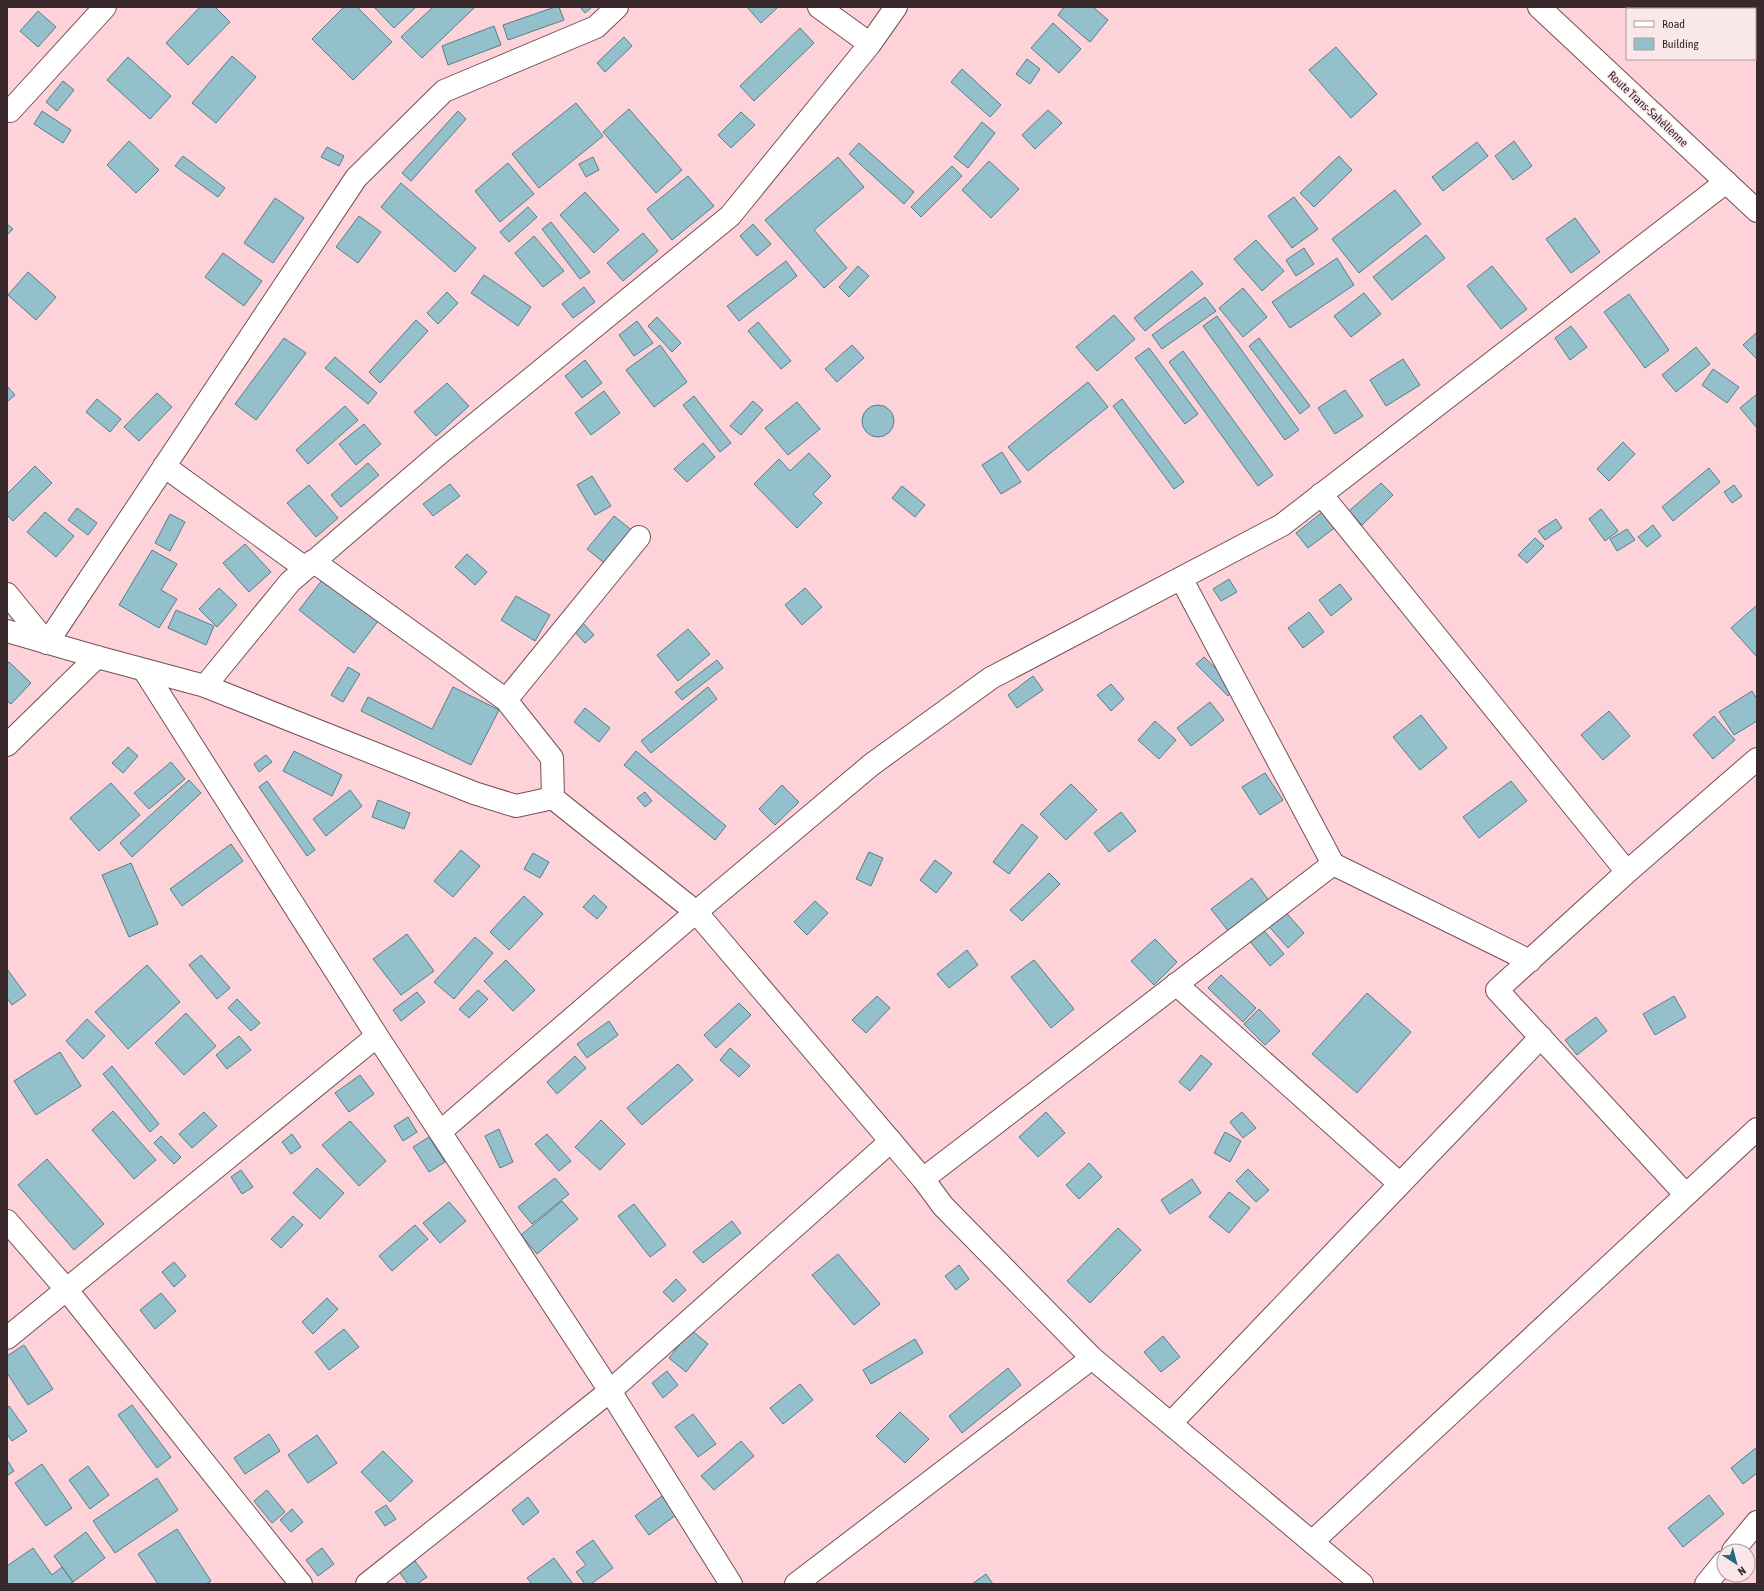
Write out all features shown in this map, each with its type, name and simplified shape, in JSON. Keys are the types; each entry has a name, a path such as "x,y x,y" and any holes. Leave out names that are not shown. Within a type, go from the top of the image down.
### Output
{"main road":[{"path":"10,111 105,7"},
{"path":"47,643 356,178 444,91 596,27 616,7"},
{"path":"819,7 870,44"},
{"path":"205,686 290,582 440,453 730,216 870,44 896,7"},
{"name":"Route Trans-Sahélienne","path":"1539,7 1757,211"},
{"path":"440,1132 696,912 871,765 991,678 1282,525 1726,182"},
{"path":"164,466 506,700 552,758 553,798"},
{"path":"1322,494 1627,872"},
{"path":"506,700 639,537"},
{"path":"1181,578 1333,864 1530,961"},
{"path":"7,594 47,643"},
{"path":"7,631 205,686 481,795 516,806 553,798"},
{"path":"7,745 97,657"},
{"path":"144,670 377,1036 610,1391 731,1584"},
{"path":"1686,1195 1497,990 1627,872 1757,759"},
{"path":"553,798 696,912 923,1179 943,1206 1092,1358 1362,1584"},
{"path":"923,1179 1333,864"},
{"path":"1176,984 1400,1184"},
{"path":"7,1338 377,1036"},
{"path":"1171,1423 1541,1037"},
{"path":"1312,1542 1757,1129"},
{"path":"367,1584 610,1391 891,1141"},
{"path":"7,1221 66,1289 301,1584"},
{"path":"796,1584 1092,1358"},
{"path":"1740,1543 1757,1522"},
{"path":"1706,1584 1716,1572"}],"building":[{"path":"200,7 215,7 230,22 188,65 166,43"},
{"path":"344,7 357,7 392,42 353,80 312,39"},
{"path":"374,7 416,7 394,28"},
{"path":"433,7 475,7 422,58 401,37"},
{"path":"555,7 559,7 564,20 508,40 503,25"},
{"path":"580,7 592,7 585,13"},
{"path":"747,7 776,7 777,8 761,23"},
{"path":"1064,7 1093,7 1108,20 1090,42 1058,15"},
{"path":"1697,7 1724,7 1723,8"},
{"path":"38,11 56,27 38,47 20,31"},
{"path":"1053,23 1081,49 1059,73 1031,48"},
{"path":"494,26 501,45 448,65 442,46"},
{"path":"800,28 814,43 754,101 740,86"},
{"path":"624,37 632,46 605,72 597,63"},
{"path":"1336,47 1377,94 1351,118 1309,70"},
{"path":"232,56 256,77 216,123 192,103"},
{"path":"128,57 171,96 150,119 107,80"},
{"path":"1027,59 1040,69 1030,84 1016,74"},
{"path":"962,69 1001,105 990,117 951,82"},
{"path":"63,81 74,90 57,111 46,102"},
{"path":"576,103 603,136 539,188 512,154"},
{"path":"629,109 682,170 656,193 603,132"},
{"path":"1048,110 1062,123 1035,149 1022,135"},
{"path":"42,111 71,130 63,143 34,124"},
{"path":"458,111 466,119 411,181 402,173"},
{"path":"741,112 755,125 731,148 718,135"},
{"path":"982,122 995,133 968,168 954,157"},
{"path":"129,141 159,170 136,193 107,165"},
{"path":"1514,141 1532,166 1513,180 1495,156"},
{"path":"1477,142 1488,156 1443,191 1432,177"},
{"path":"859,143 914,192 904,204 849,154"},
{"path":"327,147 344,156 339,166 321,157"},
{"path":"183,156 225,188 218,197 175,166"},
{"path":"1339,156 1352,170 1314,207 1300,193"},
{"path":"593,157 599,170 586,177 579,164"},
{"path":"838,157 864,187 814,230 847,268 824,288 765,220"},
{"path":"989,161 1019,189 991,218 962,190"},
{"path":"508,163 534,194 500,222 475,191"},
{"path":"952,166 962,176 921,217 911,207"},
{"path":"688,176 714,206 672,240 647,209"},
{"path":"401,183 476,248 455,272 381,207"},
{"path":"1395,190 1421,224 1359,273 1332,239"},
{"path":"585,192 619,230 594,253 560,215"},
{"path":"1294,197 1318,229 1292,248 1268,216"},
{"path":"275,198 304,218 273,263 244,243"},
{"path":"528,207 537,217 509,242 500,232"},
{"path":"359,216 381,232 358,263 336,247"},
{"path":"1575,218 1600,252 1571,273 1546,239"},
{"path":"551,222 590,272 580,279 542,229"},
{"path":"7,224 13,229 7,235"},
{"path":"753,224 771,244 757,256 740,236"},
{"path":"643,233 658,251 623,281 607,263"},
{"path":"1426,235 1445,258 1392,300 1373,277"},
{"path":"534,236 564,271 543,287 515,253"},
{"path":"1256,240 1284,271 1262,291 1234,259"},
{"path":"1304,248 1314,264 1296,276 1286,260"},
{"path":"223,253 262,281 244,306 205,277"},
{"path":"1337,258 1354,285 1290,328 1272,302"},
{"path":"786,261 797,276 739,321 727,306"},
{"path":"858,266 869,276 849,297 839,287"},
{"path":"1492,266 1527,309 1501,329 1467,286"},
{"path":"1192,271 1203,284 1145,331 1134,318"},
{"path":"28,272 56,297 36,320 8,295"},
{"path":"484,275 531,307 518,326 471,293"},
{"path":"584,287 595,302 573,318 562,304"},
{"path":"1243,288 1267,317 1243,337 1219,308"},
{"path":"447,292 458,303 438,324 427,313"},
{"path":"1364,293 1381,314 1351,337 1334,316"},
{"path":"1629,294 1669,350 1645,368 1604,312"},
{"path":"1205,297 1216,311 1162,349 1152,335"},
{"path":"1114,315 1135,339 1097,371 1076,347"},
{"path":"1217,316 1299,430 1285,440 1203,326"},
{"path":"657,317 681,343 672,352 648,326"},
{"path":"416,320 428,331 380,383 369,372"},
{"path":"637,321 653,343 634,356 619,335"},
{"path":"758,322 791,361 781,369 748,331"},
{"path":"1571,326 1587,347 1570,360 1555,338"},
{"path":"1756,333 1757,335 1757,359 1743,345"},
{"path":"284,338 306,353 256,420 235,404"},
{"path":"1259,338 1310,406 1300,414 1249,346"},
{"path":"660,345 687,382 654,407 626,370"},
{"path":"852,345 864,358 837,382 825,369"},
{"path":"1696,347 1710,364 1676,392 1662,375"},
{"path":"1149,348 1198,414 1185,424 1135,358"},
{"path":"1183,351 1273,475 1258,486 1169,362"},
{"path":"335,357 377,393 368,404 325,368"},
{"path":"1403,359 1420,385 1386,406 1370,380"},
{"path":"585,360 602,383 582,398 565,376"},
{"path":"1713,369 1739,387 1727,403 1702,385"},
{"path":"1088,382 1108,407 1028,471 1008,447"},
{"path":"447,383 469,406 436,436 414,412"},
{"path":"7,386 15,395 7,402"},
{"path":"1345,390 1363,416 1335,434 1318,408"},
{"path":"604,391 620,413 591,435 575,413"},
{"path":"157,393 172,407 139,441 124,427"},
{"path":"1757,394 1757,428 1740,408"},
{"path":"694,396 731,443 720,452 683,405"},
{"path":"97,399 121,419 110,432 86,412"},
{"path":"1122,399 1184,482 1174,489 1113,406"},
{"path":"753,401 763,410 741,435 730,426"},
{"path":"797,402 820,429 788,455 765,428"},
{"path":"875,405 881,405 891,412 894,421 893,427 887,434 881,437 875,437 865,430 862,424 862,418 869,408"},
{"path":"345,406 358,420 308,464 296,450"},
{"path":"364,424 381,444 356,465 339,444"},
{"path":"1623,442 1635,454 1609,481 1597,469"},
{"path":"703,443 715,457 687,482 674,469"},
{"path":"1002,452 1021,482 1001,494 982,465"},
{"path":"809,453 831,476 813,494 822,503 797,528 754,484 779,459 790,471"},
{"path":"368,463 379,475 341,507 331,495"},
{"path":"35,466 52,483 13,521 7,515 7,494"},
{"path":"1709,468 1720,482 1673,521 1662,507"},
{"path":"592,476 611,506 595,515 577,485"},
{"path":"1381,483 1393,495 1362,525 1349,511"},
{"path":"450,484 460,496 433,516 423,504"},
{"path":"309,485 338,518 316,537 287,503"},
{"path":"1734,485 1742,496 1732,503 1724,492"},
{"path":"902,486 925,505 915,517 892,498"},
{"path":"77,508 97,523 88,535 68,520"},
{"path":"1601,509 1618,531 1605,541 1589,519"},
{"path":"1325,510 1337,526 1308,548 1296,533"},
{"path":"45,512 74,536 56,557 27,532"},
{"path":"170,514 185,522 170,551 155,543"},
{"path":"614,516 634,532 607,565 587,549"},
{"path":"1556,519 1562,528 1545,540 1538,531"},
{"path":"1653,525 1661,536 1647,547 1638,537"},
{"path":"1627,529 1635,540 1617,551 1610,539"},
{"path":"1535,538 1544,546 1527,563 1518,555"},
{"path":"245,544 271,572 249,592 223,563"},
{"path":"152,550 177,564 161,590 177,599 159,628 119,605"},
{"path":"467,554 487,572 475,585 455,567"},
{"path":"323,579 378,621 354,653 299,610"},
{"path":"1229,579 1237,592 1221,601 1213,589"},
{"path":"1340,584 1352,599 1331,616 1319,600"},
{"path":"219,588 237,605 217,627 199,609"},
{"path":"805,588 822,607 802,625 785,605"},
{"path":"516,596 550,615 535,641 501,620"},
{"path":"1757,605 1757,657 1731,628"},
{"path":"176,610 214,626 206,645 168,628"},
{"path":"1309,612 1324,632 1303,648 1288,628"},
{"path":"582,622 594,635 585,643 573,630"},
{"path":"688,629 710,654 678,681 657,655"},
{"path":"1204,657 1236,688 1228,696 1196,664"},
{"path":"717,660 723,668 682,700 675,692"},
{"path":"9,662 31,683 11,704 7,701 7,664"},
{"path":"348,667 360,674 343,702 331,695"},
{"path":"1033,676 1043,690 1017,708 1008,695"},
{"path":"1111,684 1124,699 1111,711 1097,695"},
{"path":"453,687 499,710 471,765 361,711 368,697 432,729"},
{"path":"708,687 717,699 651,753 641,741"},
{"path":"1752,691 1757,699 1757,721 1734,735 1719,712"},
{"path":"1210,702 1224,720 1191,746 1177,728"},
{"path":"585,708 610,728 599,742 574,722"},
{"path":"1609,711 1630,736 1603,760 1581,735"},
{"path":"1421,715 1447,748 1420,770 1393,737"},
{"path":"1714,716 1735,740 1713,759 1693,735"},
{"path":"1155,721 1176,740 1159,759 1138,740"},
{"path":"128,747 138,756 123,773 112,763"},
{"path":"294,751 342,775 332,796 283,771"},
{"path":"636,751 726,826 715,840 624,765"},
{"path":"266,755 272,762 259,772 254,764"},
{"path":"171,762 185,779 149,809 134,793"},
{"path":"1265,773 1283,800 1260,815 1242,787"},
{"path":"189,780 201,793 132,857 120,843"},
{"path":"267,781 315,850 307,856 259,787"},
{"path":"1511,781 1527,801 1479,838 1463,817"},
{"path":"111,783 140,815 99,851 70,818"},
{"path":"1071,784 1097,810 1066,840 1040,814"},
{"path":"782,785 799,802 775,825 759,809"},
{"path":"350,790 362,806 326,836 313,819"},
{"path":"645,792 652,801 645,807 637,798"},
{"path":"378,800 410,813 404,829 372,817"},
{"path":"1121,812 1136,831 1109,852 1094,833"},
{"path":"1022,824 1038,837 1009,874 993,862"},
{"path":"231,844 243,861 182,906 170,889"},
{"path":"461,850 480,866 453,897 434,881"},
{"path":"869,852 883,858 871,886 856,879"},
{"path":"533,853 549,862 540,878 524,869"},
{"path":"935,860 952,873 936,893 920,880"},
{"path":"131,863 158,924 129,937 102,875"},
{"path":"1049,873 1060,884 1022,921 1010,910"},
{"path":"1252,878 1270,902 1229,932 1211,909"},
{"path":"594,895 607,907 597,919 583,907"},
{"path":"524,896 543,914 509,950 490,932"},
{"path":"815,901 828,913 807,935 794,922"},
{"path":"1282,908 1304,933 1288,948 1265,922"},
{"path":"1261,927 1284,954 1270,966 1248,939"},
{"path":"407,934 434,971 401,995 373,959"},
{"path":"475,937 493,953 454,999 434,982"},
{"path":"1155,939 1177,962 1154,985 1131,961"},
{"path":"967,950 978,965 949,988 937,974"},
{"path":"201,955 230,988 217,999 189,965"},
{"path":"506,960 535,990 513,1011 484,981"},
{"path":"1034,960 1074,1009 1051,1028 1011,977"},
{"path":"147,965 180,1002 128,1049 95,1012"},
{"path":"7,969 26,995 12,1005 7,998"},
{"path":"1221,975 1256,1008 1243,1022 1208,988"},
{"path":"478,990 488,999 469,1018 459,1009"},
{"path":"417,992 425,1002 401,1021 393,1010"},
{"path":"1367,993 1411,1032 1357,1093 1312,1054"},
{"path":"877,996 890,1008 866,1033 852,1020"},
{"path":"1674,996 1686,1017 1655,1035 1643,1014"},
{"path":"237,999 260,1023 251,1031 228,1008"},
{"path":"739,1003 751,1015 716,1048 704,1035"},
{"path":"1259,1009 1280,1031 1265,1045 1244,1024"},
{"path":"186,1013 216,1046 184,1075 155,1043"},
{"path":"1596,1017 1607,1031 1577,1055 1565,1040"},
{"path":"87,1019 105,1036 83,1059 66,1041"},
{"path":"609,1021 618,1035 587,1058 577,1044"},
{"path":"239,1036 251,1050 227,1069 216,1055"},
{"path":"730,1048 750,1066 739,1077 720,1060"},
{"path":"60,1052 81,1086 36,1115 14,1081"},
{"path":"1201,1055 1212,1064 1190,1091 1179,1082"},
{"path":"575,1056 586,1068 557,1094 547,1082"},
{"path":"678,1064 693,1080 642,1125 627,1108"},
{"path":"112,1066 159,1124 150,1132 103,1074"},
{"path":"360,1075 374,1094 349,1112 335,1093"},
{"path":"113,1111 156,1160 134,1179 92,1130"},
{"path":"204,1112 217,1126 192,1148 179,1134"},
{"path":"1046,1112 1065,1133 1038,1157 1019,1137"},
{"path":"1242,1112 1256,1128 1243,1138 1230,1122"},
{"path":"408,1117 417,1132 403,1141 394,1126"},
{"path":"601,1120 625,1144 600,1170 575,1147"},
{"path":"350,1121 386,1161 359,1186 322,1145"},
{"path":"499,1129 513,1162 500,1168 485,1136"},
{"path":"1225,1132 1241,1141 1230,1162 1214,1153"},
{"path":"292,1134 301,1147 291,1154 282,1142"},
{"path":"547,1134 571,1161 559,1171 535,1144"},
{"path":"161,1136 181,1157 174,1164 154,1143"},
{"path":"429,1137 445,1162 429,1172 413,1147"},
{"path":"47,1159 104,1224 74,1250 18,1185"},
{"path":"1089,1163 1102,1177 1079,1199 1066,1185"},
{"path":"317,1168 344,1193 320,1219 293,1193"},
{"path":"1248,1169 1269,1190 1256,1202 1236,1181"},
{"path":"241,1170 253,1187 242,1194 231,1177"},
{"path":"555,1178 569,1194 532,1224 518,1207"},
{"path":"1192,1179 1201,1193 1170,1214 1161,1200"},
{"path":"1229,1192 1250,1208 1229,1233 1209,1217"},
{"path":"562,1201 578,1219 537,1254 521,1235"},
{"path":"449,1202 466,1221 440,1243 423,1223"},
{"path":"634,1204 666,1245 650,1257 618,1216"},
{"path":"293,1216 303,1225 281,1248 271,1239"},
{"path":"732,1221 741,1233 703,1263 693,1252"},
{"path":"415,1225 428,1239 392,1271 379,1256"},
{"path":"1118,1228 1141,1250 1090,1303 1067,1281"},
{"path":"838,1254 880,1304 854,1325 812,1275"},
{"path":"174,1262 186,1276 174,1287 162,1272"},
{"path":"959,1265 969,1279 956,1290 945,1276"},
{"path":"676,1279 686,1290 673,1302 663,1292"},
{"path":"161,1293 176,1311 155,1329 140,1310"},
{"path":"327,1298 338,1309 313,1334 302,1322"},
{"path":"344,1329 359,1347 329,1370 315,1352"},
{"path":"691,1330 708,1344 686,1372 669,1358"},
{"path":"1163,1336 1180,1357 1161,1372 1144,1352"},
{"path":"915,1339 923,1353 871,1384 863,1370"},
{"path":"24,1345 53,1389 28,1405 7,1373 7,1356"},
{"path":"1008,1368 1021,1385 962,1433 949,1416"},
{"path":"667,1371 678,1385 663,1398 652,1383"},
{"path":"800,1384 813,1400 783,1424 770,1408"},
{"path":"132,1405 171,1457 157,1468 118,1415"},
{"path":"9,1406 27,1431 12,1441 7,1434 7,1408"},
{"path":"900,1412 929,1439 905,1463 876,1436"},
{"path":"693,1414 716,1444 698,1457 675,1427"},
{"path":"269,1434 280,1451 245,1474 234,1458"},
{"path":"317,1435 337,1463 308,1483 288,1455"},
{"path":"741,1441 754,1456 714,1490 701,1476"},
{"path":"1757,1447 1757,1473 1743,1484 1731,1468"},
{"path":"383,1451 413,1481 390,1502 361,1472"},
{"path":"7,1460 14,1471 7,1476"},
{"path":"42,1464 72,1508 46,1526 15,1483"},
{"path":"88,1466 109,1495 90,1509 69,1480"},
{"path":"157,1478 178,1510 115,1553 93,1521"},
{"path":"267,1490 285,1512 272,1523 254,1501"},
{"path":"1709,1495 1724,1514 1683,1547 1668,1528"},
{"path":"662,1496 676,1515 649,1535 635,1516"},
{"path":"528,1497 539,1512 523,1525 512,1510"},
{"path":"386,1505 396,1519 385,1526 375,1512"},
{"path":"292,1509 303,1522 291,1532 280,1520"},
{"path":"177,1529 211,1581 206,1584 158,1584 138,1554"},
{"path":"86,1532 105,1558 73,1582 54,1556"},
{"path":"593,1540 613,1568 591,1584 585,1584 576,1572 586,1565 576,1552"},
{"path":"33,1548 52,1575 62,1567 73,1582 69,1584 8,1584 7,1566"},
{"path":"322,1548 334,1564 318,1576 306,1560"},
{"path":"554,1558 573,1584 532,1584 527,1578"},
{"path":"415,1561 427,1577 417,1584 408,1584 399,1572"},
{"path":"986,1574 993,1584 972,1584"}]}
